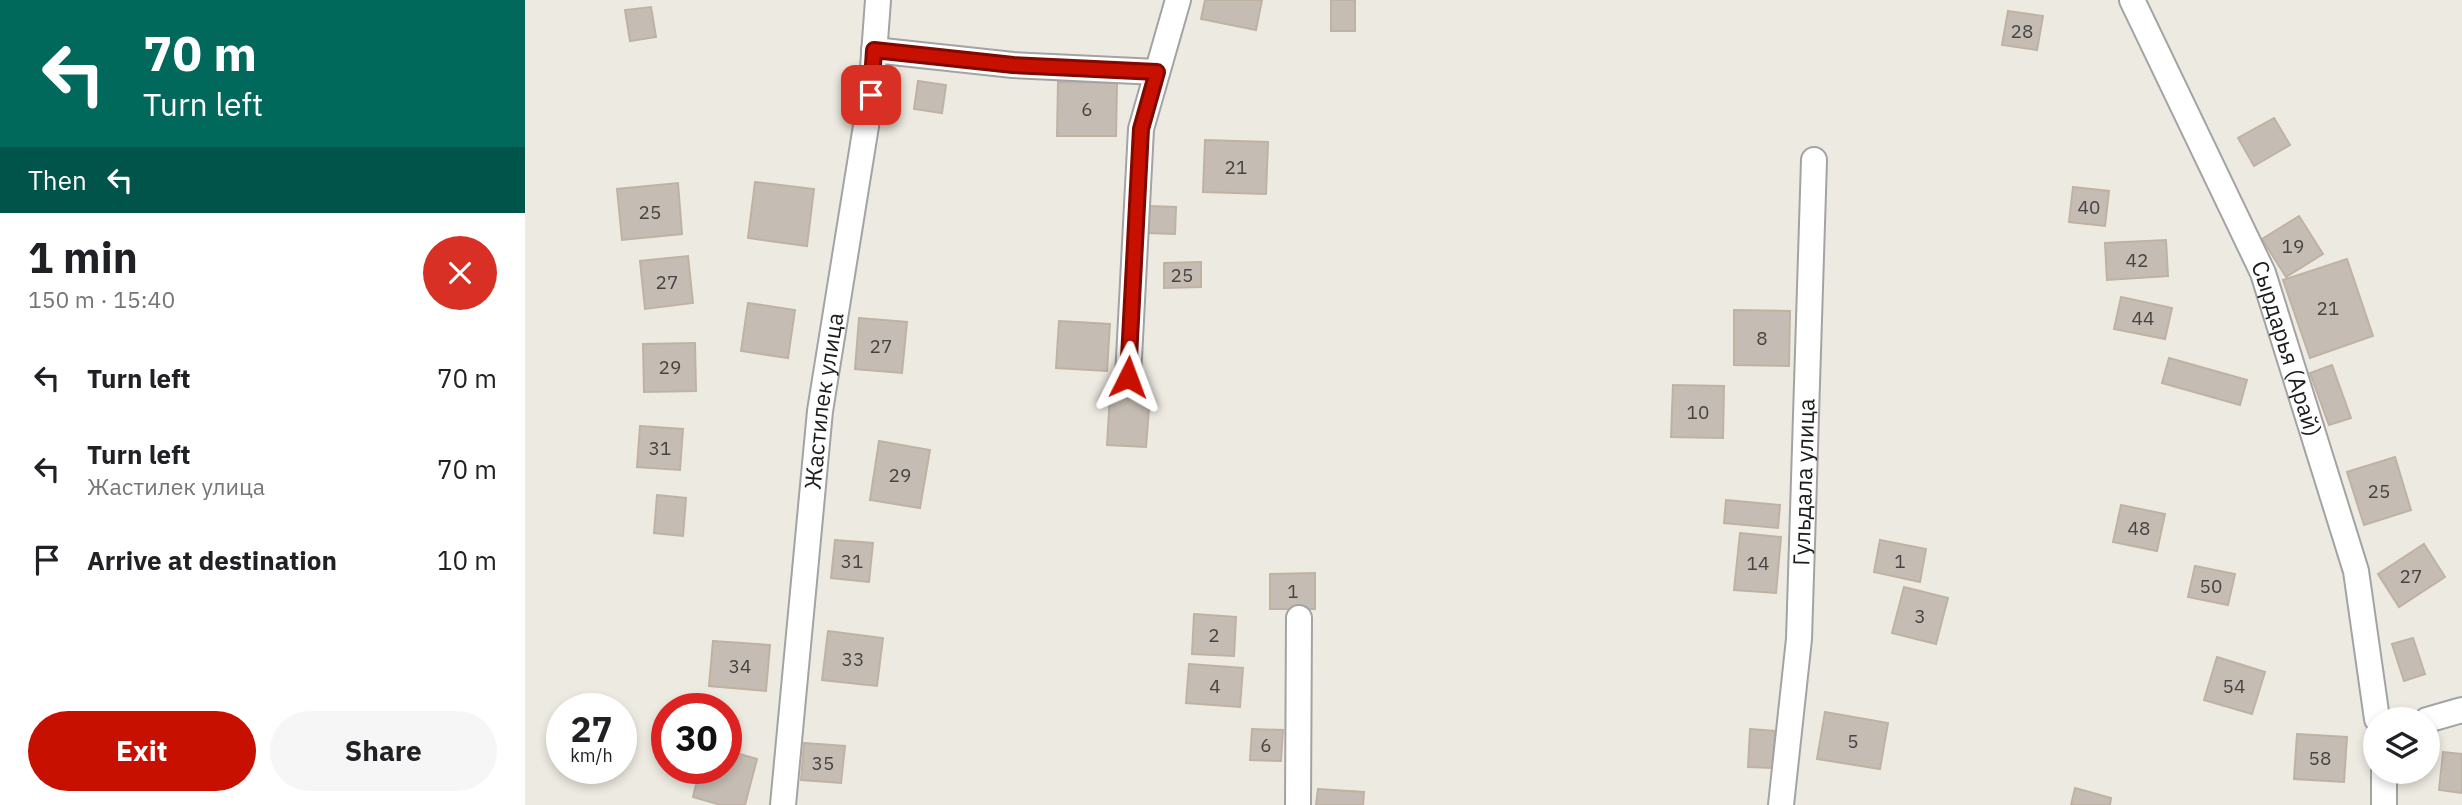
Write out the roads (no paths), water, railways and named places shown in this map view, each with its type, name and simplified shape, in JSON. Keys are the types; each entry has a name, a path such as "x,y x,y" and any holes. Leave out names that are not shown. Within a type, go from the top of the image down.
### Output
{"street":[{"name":"Жастилек улица","path":"783,805 820,411 871,95 878,0"},
{"path":"1128,377 1141,129 1178,0"},
{"name":"Сырдарья (Арай)","path":"2132,0 2263,273 2356,571 2375,707"},
{"path":"874,50 1013,65 1157,72"},
{"name":"Гульдала улица","path":"1781,805 1799,639 1814,160"},
{"path":"1298,805 1299,618"},
{"path":"2440,716 2462,710"},
{"path":"2384,784 2384,805"}]}
